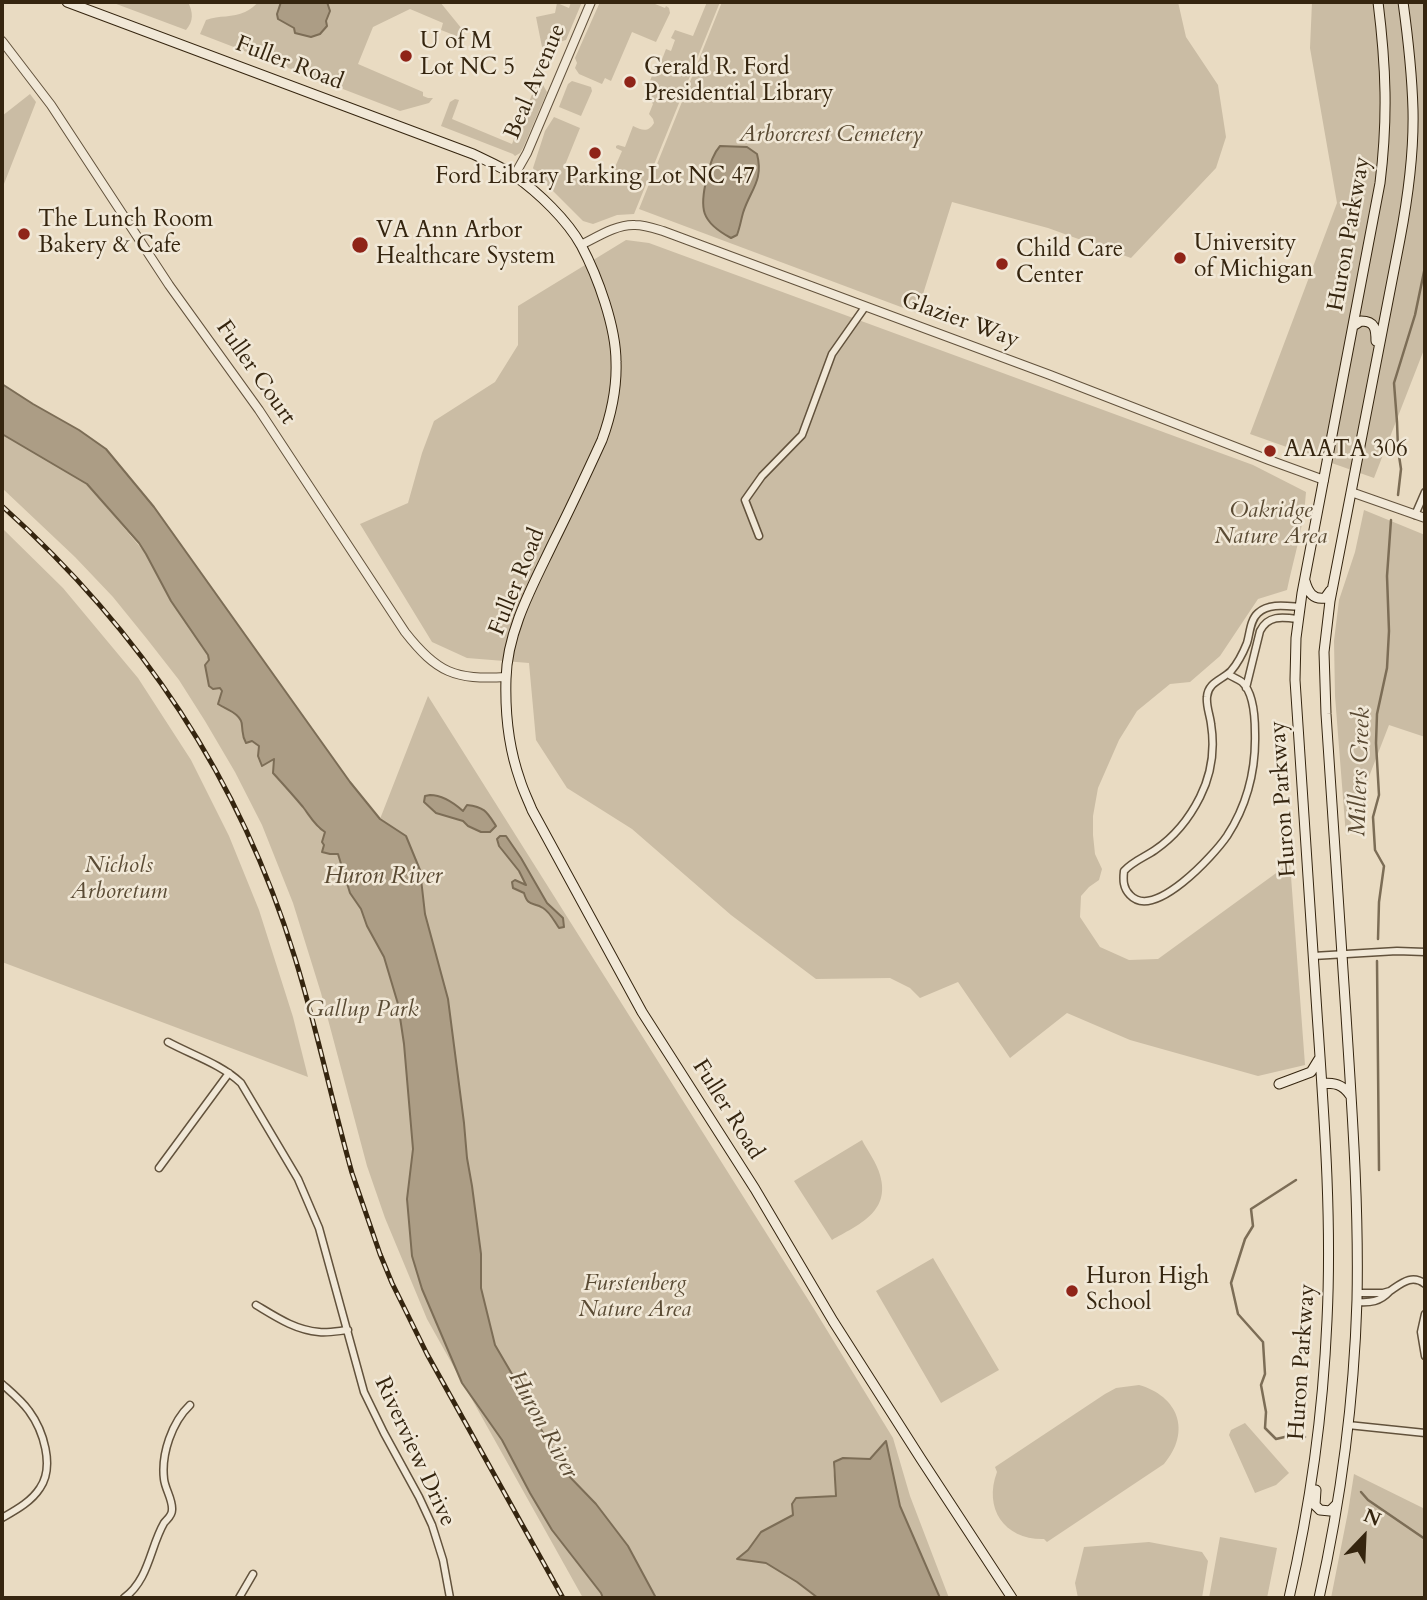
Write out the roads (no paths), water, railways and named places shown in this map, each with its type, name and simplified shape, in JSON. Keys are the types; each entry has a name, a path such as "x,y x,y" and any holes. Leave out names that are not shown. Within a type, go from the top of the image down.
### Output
{"main road":[{"name":"Fuller Road","path":"67,2 473,154 514,176 534,191 553,209 581,245 613,330 617,362 615,392 610,417 601,440 529,593 509,654 506,677 508,719 519,778 532,810 642,1012 755,1189 833,1321 1012,1598"},
{"name":"Huron Parkway","path":"1289,1598 1302,1541 1315,1454 1325,1367 1328,1291 1328,1209 1320,1057 1295,680 1298,619 1384,149 1386,80 1378,2"},
{"name":"Huron Parkway","path":"1319,1598 1348,1425 1357,1297 1356,1192 1351,1097 1324,674 1326,625 1405,213 1411,158 1412,86 1403,2"},
{"path":"1353,326 1359,321 1365,321 1376,328 1376,363"},
{"path":"1305,579 1308,590 1317,598 1325,598 1332,589"},
{"path":"1279,1084 1311,1072 1320,1057"},
{"path":"1321,1083 1338,1084 1351,1097"},
{"path":"1315,1454 1319,1465 1315,1505 1320,1510 1331,1511 1337,1503"}],"street":[{"name":"Beal Avenue","path":"514,176 527,153 591,2"},
{"name":"Fuller Court","path":"2,41 51,105 169,285 254,403 421,653 436,665 458,675 484,679 506,677"},
{"name":"Glazier Way","path":"581,245 632,224 646,226 1050,375 1324,480"},
{"path":"759,537 745,500 762,477 802,435 832,354 865,307"},
{"path":"1351,492 1425,518"},
{"path":"1415,515 1425,492"},
{"path":"1228,674 1246,688 1252,705 1255,728 1252,779 1237,820 1215,852 1186,880 1157,898 1141,902 1128,894 1124,886 1124,871 1171,837 1189,815 1208,779 1212,727 1207,695 1214,683 1228,674 1240,659 1259,612 1275,606 1300,607"},
{"path":"1246,688 1260,631 1264,625 1275,617 1298,619"},
{"path":"1313,956 1425,952"},
{"path":"159,1168 229,1073 168,1042"},
{"name":"Riverview Drive","path":"229,1073 248,1093 298,1179 319,1228 364,1392 432,1525 443,1560 450,1598"},
{"path":"1357,1297 1375,1302 1411,1279 1418,1279 1425,1284"},
{"path":"256,1305 289,1325 302,1329 320,1332 348,1330"},
{"path":"1425,1314 1421,1332 1425,1356"},
{"path":"2,1384 28,1410 39,1427 47,1469 42,1485 26,1503 2,1518"},
{"path":"124,1598 139,1581 153,1554 165,1521 171,1514 164,1480 166,1453 175,1424 190,1405"},
{"path":"1348,1425 1425,1433"},
{"path":"239,1598 253,1574"}],"water":[{"path":"281,2 327,2 330,11 327,26 320,34 311,37 295,33 294,28 278,19"},
{"path":"720,146 747,147 757,154 759,163 755,185 737,235 731,238 713,226 703,206 709,169"},
{"name":"Huron River","path":"2,384 106,449 154,507 350,782 380,819 406,836 420,870 425,914 448,999 481,1254 481,1288 495,1345 567,1474 596,1504 628,1546 656,1598 603,1598 552,1530 502,1440 462,1383 422,1289 412,1256 407,1199 413,1149 398,1004 384,957 361,909 350,893 338,854 322,852 325,832 315,824 273,773 274,759 262,766 258,756 259,746 252,741 246,743 240,718 218,704 222,691 209,686 205,665 209,660 208,655 171,601 139,543 87,484 2,434"},
{"path":"425,796 448,800 463,811 467,805 478,807 488,814 496,826 490,832 481,832 463,821 436,813 424,802"},
{"path":"506,836 547,903 563,918 564,927 559,928 550,914 529,902 524,893 513,888 512,882 515,880 526,885 519,871 499,846 497,839"},
{"path":"886,1441 900,1506 940,1598 818,1598 766,1563 737,1559 748,1550 761,1532 793,1515 792,1504 796,1498 836,1496 834,1462 843,1458 870,1459"}],"waterway":[{"name":"Millers Creek","path":"1398,495 1401,469 1394,383 1415,315 1425,267"},
{"name":"Millers Creek","path":"1378,939 1384,866 1375,850 1373,817 1379,795 1377,714 1387,668 1387,576 1391,520"},
{"name":"Millers Creek","path":"1377,961 1379,1170"},
{"name":"Millers Creek","path":"1296,1180 1251,1209 1253,1226 1245,1239 1231,1283 1238,1314 1263,1342 1265,1374 1261,1385 1266,1412 1265,1428 1276,1439 1305,1437"},
{"name":"Millers Creek","path":"1361,1492 1368,1500 1425,1539"}],"railway":[{"path":"2,506 99,604 141,656 180,711 215,769 246,829 295,958 352,1173 380,1254 427,1354 563,1598"}],"place":[{"name":"U of M Lot NC 5","path":"406,56"},
{"name":"Gerald R. Ford Presidential Library","path":"630,82"},
{"name":"Ford Library Parking Lot NC 47","path":"595,153"},
{"name":"The Lunch Room Bakery & Cafe","path":"24,234"},
{"name":"VA Ann Arbor Healthcare System","path":"360,245"},
{"name":"University of Michigan","path":"1180,258"},
{"name":"Child Care Center","path":"1002,264"},
{"name":"AAATA 306","path":"1270,451"},
{"name":"Huron High School","path":"1072,1291"}],"park label":[{"name":"Arborcrest Cemetery","path":"831,136"},
{"name":"Oakridge Nature Area","path":"1271,525"},
{"name":"Nichols Arboretum","path":"119,880"},
{"name":"Gallup Park","path":"362,1011"},
{"name":"Furstenberg Nature Area","path":"635,1298"}]}
